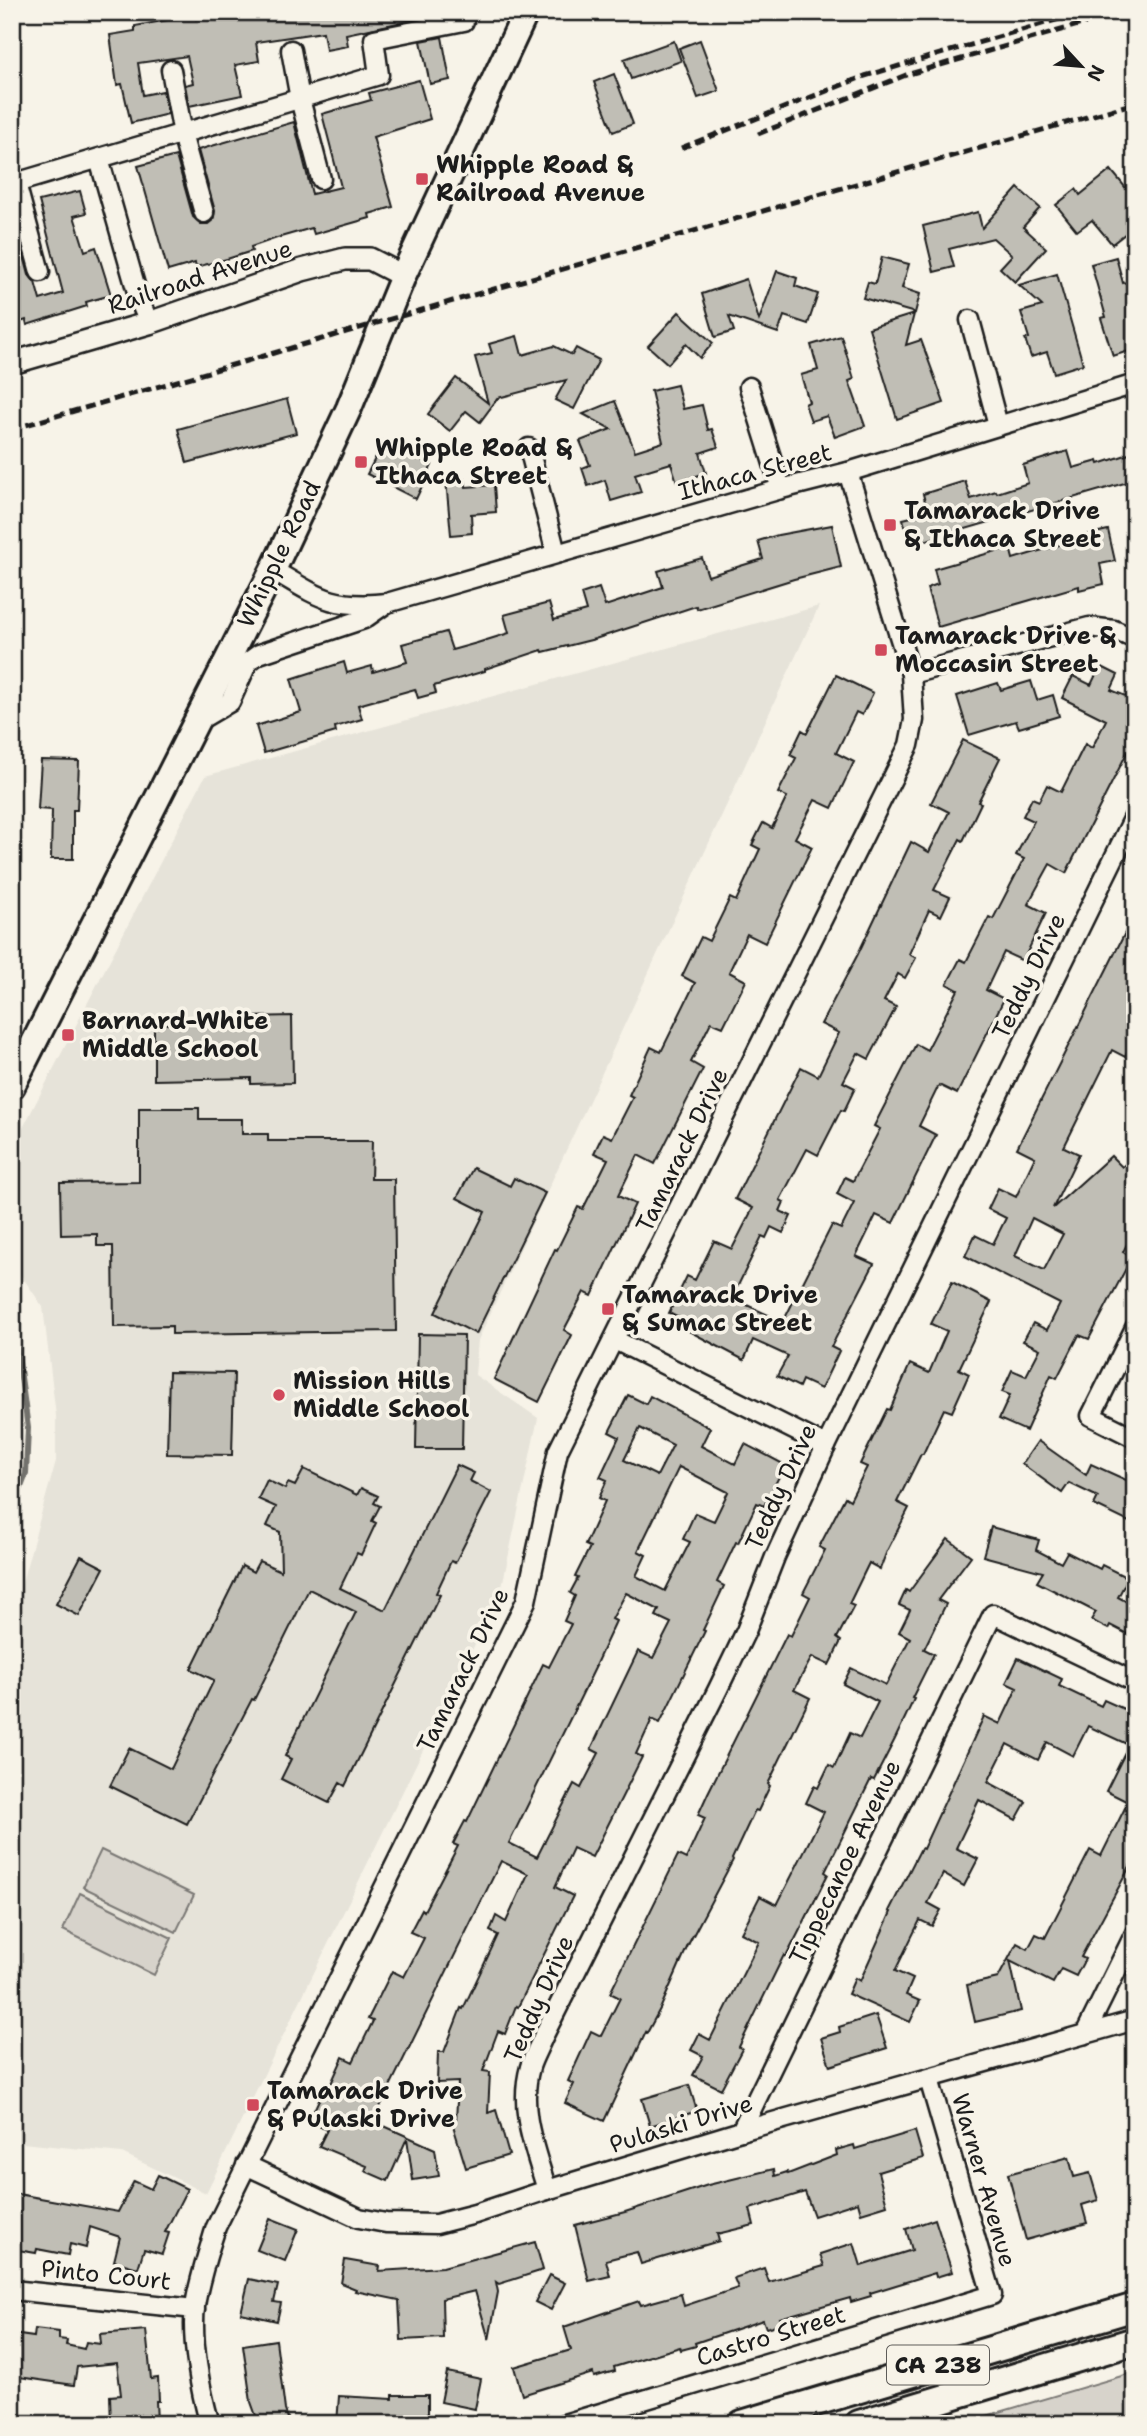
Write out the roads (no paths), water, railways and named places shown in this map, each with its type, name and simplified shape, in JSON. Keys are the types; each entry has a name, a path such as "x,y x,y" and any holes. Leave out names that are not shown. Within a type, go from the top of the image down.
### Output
{"main road":[{"name":"Whipple Road","path":"12,1086 273,570 349,408 404,275 526,12"},
{"name":"CA 238","path":"742,2424 1135,2307"},
{"name":"CA 238","path":"859,2424 1135,2342"}],"street":[{"path":"40,272 14,184 379,75 374,39 464,21"},
{"path":"291,50 300,99 321,178"},
{"path":"171,70 182,134 204,213"},
{"path":"99,159 139,299 149,323"},
{"name":"Railroad Avenue","path":"12,363 149,323 302,270 345,259 370,259 404,275"},
{"path":"970,320 998,425"},
{"name":"Ithaca Street","path":"273,570 316,595 336,603 357,606 387,603 848,472 1135,384"},
{"path":"749,387 781,489"},
{"path":"529,448 556,554"},
{"name":"Tamarack Drive","path":"210,2424 202,2397 195,2309 202,2271 216,2227 526,1601 558,1451 900,768 909,745 914,720 911,674 848,472"},
{"name":"Ithaca Street","path":"197,722 230,702 248,662 260,654 295,640 364,619 387,603"},
{"path":"911,674 1089,627 1114,630 1135,639"},
{"name":"Teddy Drive","path":"547,2190 526,2118 525,2101 530,2067 746,1631 775,1557 826,1446 1135,814"},
{"path":"1135,1328 1091,1416 1135,1438"},
{"path":"615,1340 826,1446"},
{"name":"Tippecanoe Avenue","path":"741,2131 993,1614 1135,1682"},
{"path":"1085,2034 1135,1933"},
{"name":"Pulaski Drive","path":"246,2165 359,2218 386,2223 436,2224 741,2131 1135,2020"},
{"name":"Warner Avenue","path":"929,2078 992,2295"},
{"name":"Pinto Court","path":"12,2290 195,2309"},
{"name":"Castro Street","path":"564,2424 992,2295"}],"waterway":[{"path":"12,1312 28,1428 26,1474 12,1511"}],"railway":[{"path":"681,148 865,76 1083,12"},
{"path":"758,134 906,75 1123,12"},
{"path":"12,429 1135,103"}],"place":[{"name":"Whipple Road & Railroad Avenue","path":"422,179"},
{"name":"Whipple Road & Ithaca Street","path":"361,462"},
{"name":"Tamarack Drive & Ithaca Street","path":"890,525"},
{"name":"Tamarack Drive & Moccasin Street","path":"881,650"},
{"name":"Barnard-White Middle School","path":"68,1035"},
{"name":"Tamarack Drive & Sumac Street","path":"608,1309"},
{"name":"Mission Hills Middle School","path":"279,1395"},
{"name":"Tamarack Drive & Pulaski Drive","path":"253,2105"}]}
